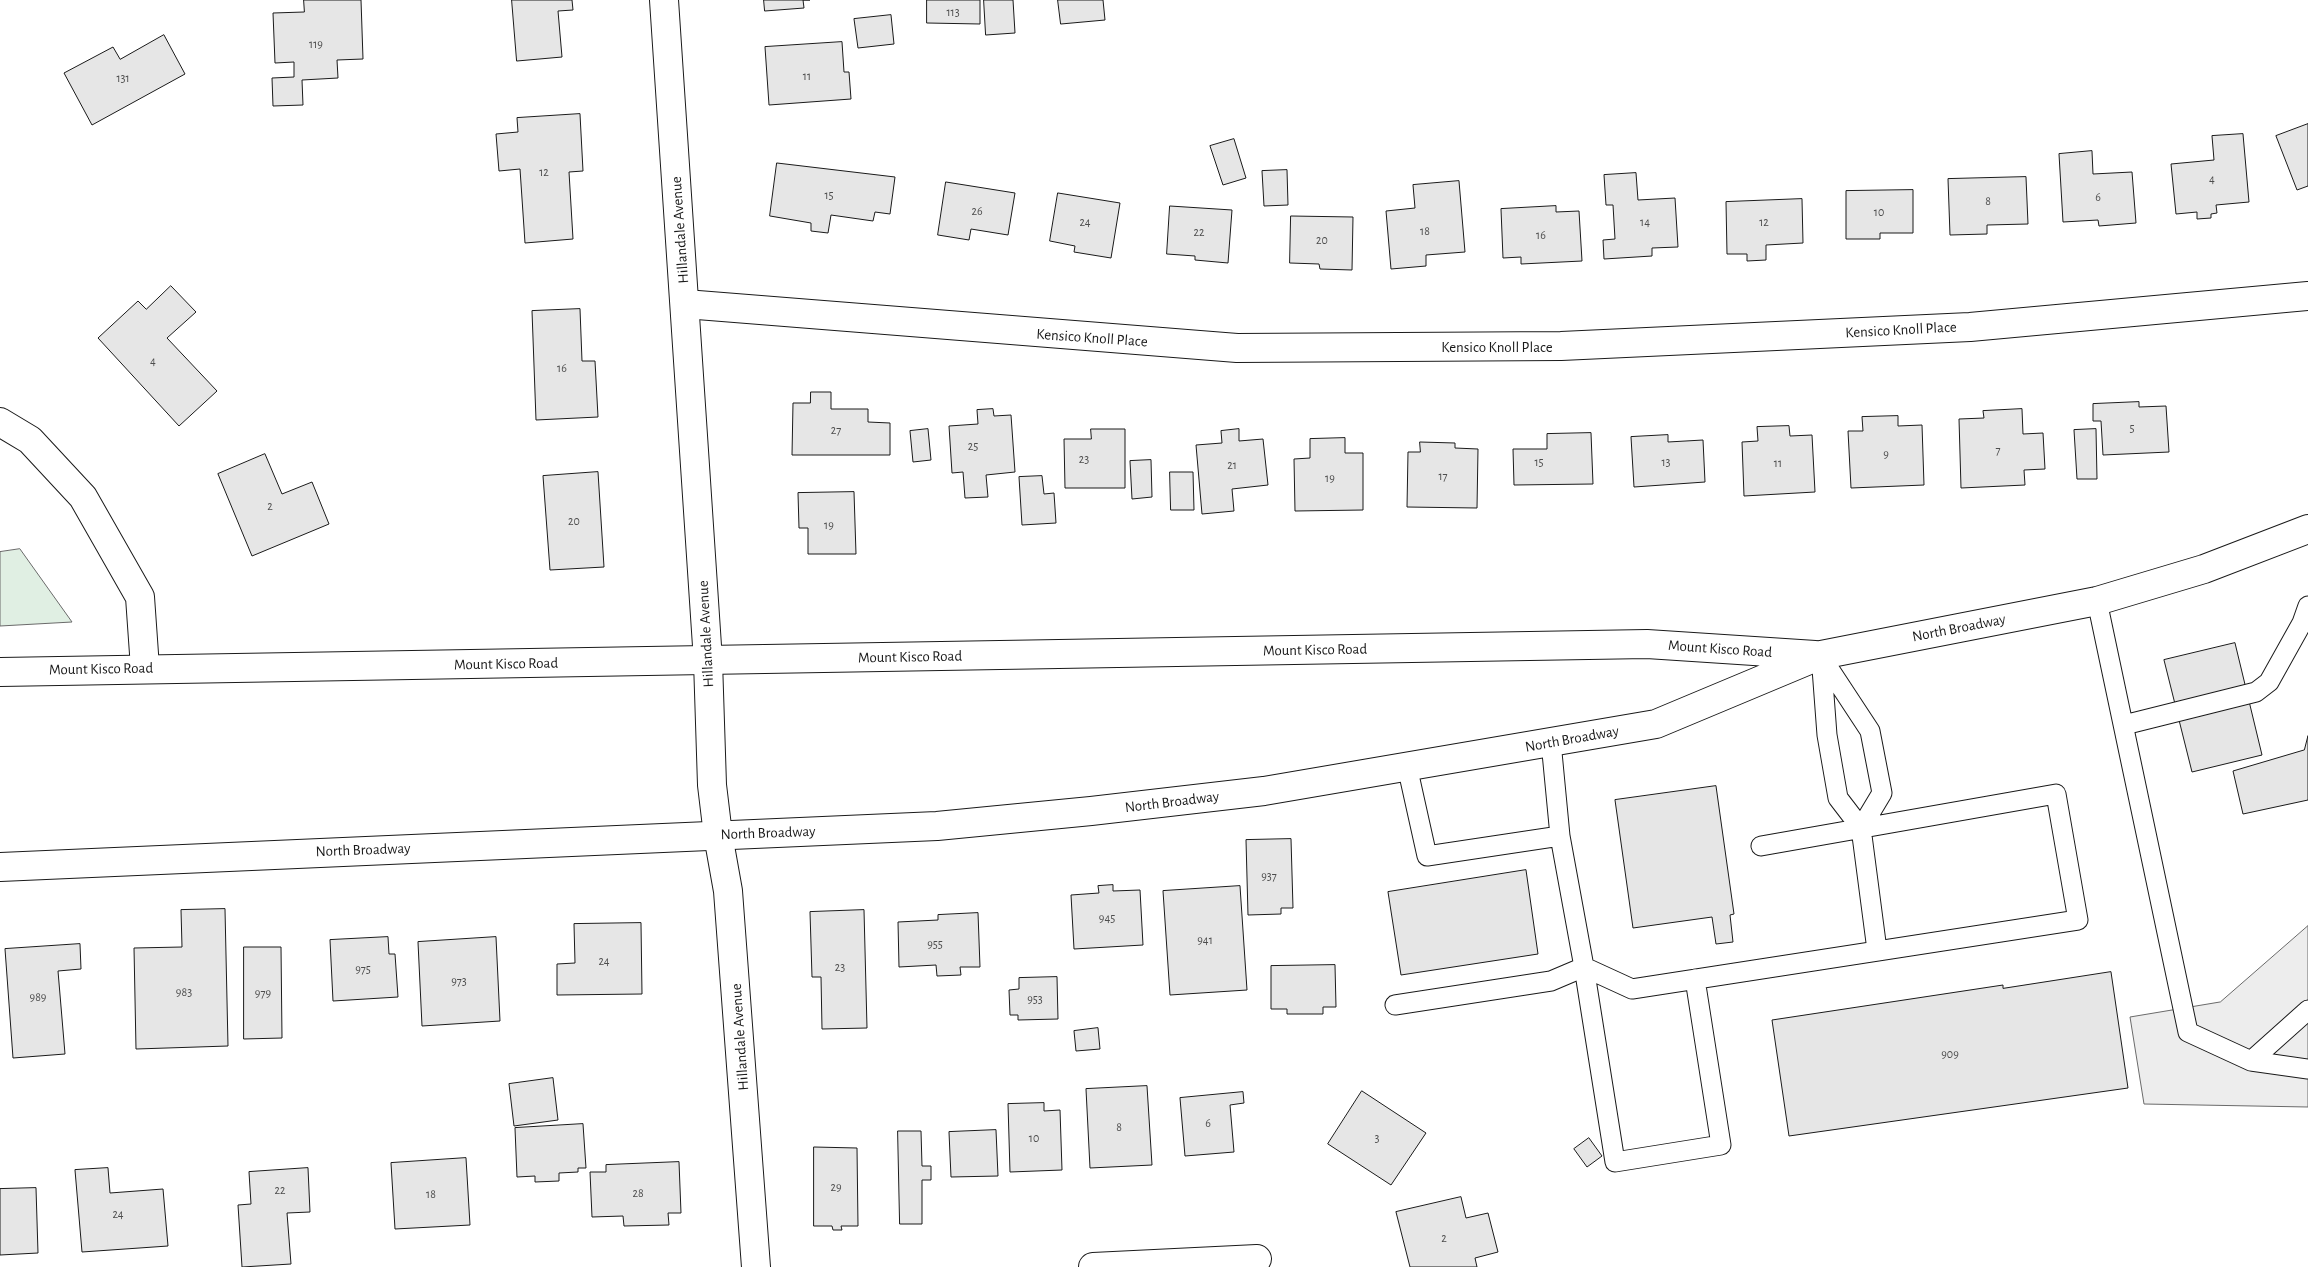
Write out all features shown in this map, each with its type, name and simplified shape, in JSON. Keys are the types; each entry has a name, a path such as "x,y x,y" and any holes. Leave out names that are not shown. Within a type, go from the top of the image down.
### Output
{"main road":[{"name":"Hillandale Avenue","path":"664,0 708,661 712,785 718,835 728,891 756,1267"},
{"name":"Kensico Knoll Place","path":"685,304 1106,339 1257,348 1561,346 1950,328 2308,296"},
{"path":"0,422 30,440 83,497 140,597 145,668"},
{"name":"North Broadway","path":"0,866 937,826 1264,792 1656,724 1821,656 2097,601 2204,569 2308,529"},
{"name":"Mount Kisco Road","path":"0,672 145,668 708,661 1647,644 1821,656"},
{"path":"1093,1267 1256,1259"}],"lane":[{"path":"2097,601 2188,1032 2251,1062 2308,1069"},
{"path":"2124,725 2256,692 2269,682 2302,623 2308,606"},
{"path":"1821,656 1870,731 1882,793 1861,828"},
{"path":"1821,656 1827,735 1838,798 1861,828 1877,950"},
{"path":"1551,742 1560,836 1584,968 1615,1162 1721,1145 1695,979"},
{"path":"1407,766 1426,856 1560,836"},
{"path":"1395,1005 1551,981 1584,968 1632,988 2078,920 2056,794 1761,846"},
{"path":"2251,1062 2308,1010"}],"green space":[{"path":"20,549 72,622 0,626 0,552"}],"shaded area":[{"path":"2308,926 2308,1107 2144,1104 2130,1017 2220,1002"}],"building":[{"path":"304,0 361,0 363,59 337,60 338,78 302,80 303,105 273,106 272,78 294,77 294,62 275,63 273,13 304,12"},
{"path":"512,0 572,0 573,10 558,11 562,57 517,61"},
{"path":"764,0 803,0 804,8 765,11"},
{"path":"927,0 980,0 980,24 927,23"},
{"path":"984,0 1013,0 1015,33 986,35"},
{"path":"1058,0 1103,0 1105,20 1061,24"},
{"path":"891,15 894,44 858,48 854,19"},
{"path":"164,35 185,74 92,125 64,73 113,47 120,59"},
{"path":"842,42 844,72 849,72 851,99 769,105 765,47"},
{"path":"580,114 583,171 569,172 573,239 525,243 520,169 499,171 496,134 518,132 517,118"},
{"path":"2308,124 2308,186 2297,190 2276,136"},
{"path":"2243,134 2249,202 2216,205 2217,213 2211,214 2211,218 2197,219 2197,212 2176,214 2171,164 2214,160 2212,136"},
{"path":"1234,139 1246,178 1223,185 1210,146"},
{"path":"2092,151 2093,174 2132,172 2136,223 2099,226 2098,220 2063,222 2059,154"},
{"path":"777,163 895,177 890,214 875,212 873,221 831,215 828,233 811,231 811,223 770,216"},
{"path":"1287,170 1288,205 1264,206 1262,171"},
{"path":"1636,173 1638,200 1675,198 1678,247 1652,248 1652,256 1604,259 1603,240 1615,239 1613,205 1606,205 1604,175"},
{"path":"2026,177 2028,224 1987,225 1987,234 1950,235 1948,179"},
{"path":"1459,181 1465,252 1426,255 1426,266 1391,269 1386,211 1415,208 1413,185"},
{"path":"946,182 1015,193 1008,235 971,229 969,240 938,235"},
{"path":"1913,190 1913,233 1880,233 1880,239 1846,239 1846,191"},
{"path":"1058,193 1120,203 1111,258 1074,252 1075,246 1050,241"},
{"path":"1802,199 1803,243 1766,245 1766,260 1747,261 1747,254 1727,254 1726,202"},
{"path":"1170,206 1232,210 1228,263 1195,260 1195,256 1167,254"},
{"path":"1556,206 1556,212 1579,211 1582,261 1521,264 1521,257 1503,258 1501,209"},
{"path":"1291,216 1353,217 1352,270 1320,269 1319,264 1290,263"},
{"path":"171,286 196,312 167,338 217,391 179,426 98,338 138,301 146,309"},
{"path":"580,309 582,361 595,361 598,417 536,420 532,311"},
{"path":"811,392 831,392 831,409 868,409 868,422 890,423 890,455 792,455 793,403 810,403"},
{"path":"2139,402 2139,407 2166,406 2169,452 2103,455 2101,421 2093,421 2093,404"},
{"path":"993,409 994,416 1011,415 1015,472 986,475 988,497 965,498 963,472 952,473 949,426 978,424 977,410"},
{"path":"2022,409 2023,434 2043,433 2045,469 2024,470 2025,485 1961,488 1959,419 1984,418 1983,411"},
{"path":"1898,416 1898,426 1922,425 1924,485 1851,488 1848,431 1863,431 1862,417"},
{"path":"1789,426 1790,436 1812,435 1815,492 1744,496 1742,442 1758,441 1757,427"},
{"path":"928,429 931,460 913,462 910,431"},
{"path":"1091,429 1125,429 1125,488 1065,488 1064,439 1091,439"},
{"path":"1239,429 1239,441 1263,439 1268,485 1232,489 1234,511 1202,514 1196,445 1222,443 1221,431"},
{"path":"2096,429 2097,479 2077,479 2074,430"},
{"path":"1591,433 1593,484 1514,485 1513,449 1547,449 1547,434"},
{"path":"1668,435 1668,442 1703,440 1705,482 1634,487 1631,437"},
{"path":"1345,438 1345,453 1363,453 1363,510 1295,511 1294,459 1310,458 1310,439"},
{"path":"1420,442 1455,443 1455,448 1478,449 1477,508 1407,507 1408,452 1420,452"},
{"path":"265,454 282,494 312,482 329,524 252,556 218,474"},
{"path":"1151,460 1152,497 1132,499 1130,461"},
{"path":"598,472 604,567 550,570 543,476"},
{"path":"1170,472 1193,472 1194,510 1171,510"},
{"path":"1042,476 1044,494 1054,493 1056,523 1022,525 1019,477"},
{"path":"854,492 856,554 808,554 808,528 799,528 798,493"},
{"path":"2235,643 2262,755 2192,772 2164,660"},
{"path":"2308,736 2308,800 2243,814 2233,771 2304,750"},
{"path":"1716,786 1734,914 1730,915 1733,942 1716,944 1712,917 1633,928 1615,800"},
{"path":"1291,839 1293,908 1281,908 1281,914 1248,915 1246,840"},
{"path":"1526,870 1538,954 1401,975 1388,892"},
{"path":"1113,885 1113,891 1140,890 1143,945 1074,949 1071,895 1099,893 1098,886"},
{"path":"1240,886 1247,990 1170,995 1163,891"},
{"path":"225,909 228,1046 136,1049 134,948 182,947 181,910"},
{"path":"864,910 867,1028 822,1029 821,977 812,977 810,912"},
{"path":"978,913 980,967 960,967 961,975 937,976 936,965 899,967 898,922 938,920 938,915"},
{"path":"641,923 642,994 557,995 557,964 575,963 574,924"},
{"path":"388,937 389,954 395,954 398,997 333,1001 330,940"},
{"path":"496,937 500,1021 422,1026 418,942"},
{"path":"80,944 81,969 58,971 65,1054 13,1058 5,949"},
{"path":"244,947 281,947 282,1038 244,1039"},
{"path":"1335,965 1336,1007 1323,1007 1323,1014 1287,1014 1287,1009 1271,1009 1271,966"},
{"path":"2111,972 2128,1088 1789,1136 1772,1020 2003,985 2003,988"},
{"path":"1057,977 1058,1019 1018,1020 1018,1015 1010,1015 1009,990 1019,989 1019,978"},
{"path":"1098,1028 1100,1049 1076,1051 1074,1031"},
{"path":"553,1078 558,1120 514,1126 509,1084"},
{"path":"1147,1086 1152,1165 1090,1168 1086,1089"},
{"path":"1362,1091 1426,1133 1391,1185 1328,1144"},
{"path":"1243,1092 1244,1103 1230,1105 1234,1152 1185,1156 1180,1098"},
{"path":"1044,1103 1044,1111 1060,1110 1062,1170 1010,1172 1008,1104"},
{"path":"583,1124 586,1168 578,1168 578,1172 559,1173 559,1181 535,1182 535,1176 517,1177 515,1128"},
{"path":"996,1130 998,1176 951,1177 949,1132"},
{"path":"898,1131 921,1131 922,1166 931,1166 931,1180 922,1180 922,1224 900,1224"},
{"path":"1589,1138 1602,1156 1587,1167 1574,1149"},
{"path":"814,1147 857,1148 858,1226 841,1226 842,1230 833,1230 832,1226 814,1226"},
{"path":"466,1158 470,1225 395,1229 391,1163"},
{"path":"679,1162 681,1213 668,1213 669,1225 624,1226 623,1216 592,1217 590,1172 606,1172 606,1165"},
{"path":"108,1168 110,1193 163,1189 168,1246 82,1252 75,1170"},
{"path":"308,1168 310,1212 287,1213 291,1264 242,1267 238,1205 251,1204 249,1172"},
{"path":"36,1188 38,1253 0,1255 0,1189"},
{"path":"1461,1197 1466,1218 1488,1213 1498,1252 1475,1258 1477,1267 1410,1267 1396,1212"}]}
